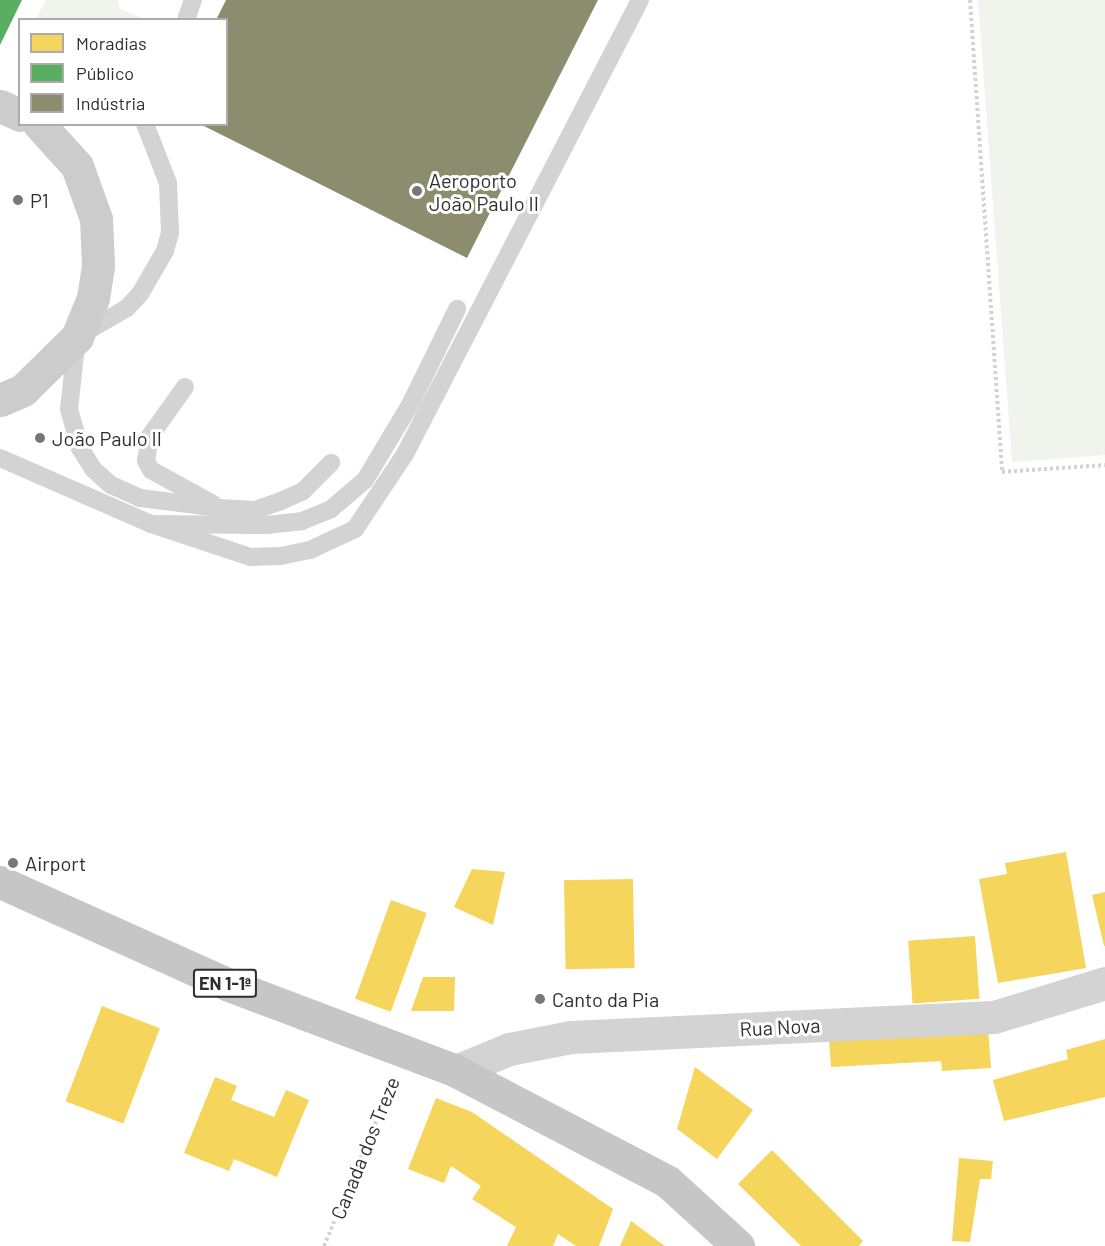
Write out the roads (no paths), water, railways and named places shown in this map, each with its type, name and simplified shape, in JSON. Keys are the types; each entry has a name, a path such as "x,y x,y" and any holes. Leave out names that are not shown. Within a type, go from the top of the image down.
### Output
{"main road":[{"path":"0,106 18,114"},
{"path":"0,400 24,390 77,337 93,298 98,266 96,219 77,166 41,126"},
{"name":"EN 1-1ª","path":"0,882 229,985 456,1071 668,1182 738,1246"}],"street":[{"name":"Rua Nova","path":"456,1071 517,1046 571,1037 994,1017 1105,983"}],"lane":[{"path":"0,458 151,524 250,557 281,556 310,550 355,529 405,454 640,0"},
{"path":"146,126 168,183 172,208 165,251 140,294 127,308 77,337 69,409 80,448 93,470 111,485 140,498 219,508 255,510 281,501 303,491 331,463"},
{"path":"151,524 266,525 302,521 331,509 365,480 381,456 457,309"},
{"path":"185,387 150,436 146,460 151,470 219,508"}],"place":[{"name":"Aeroporto João Paulo II","path":"417,191"},
{"name":"P1","path":"18,200"},
{"name":"João Paulo II","path":"40,438"},
{"name":"Airport","path":"13,863"},
{"name":"Canto da Pia","path":"540,999"}]}
